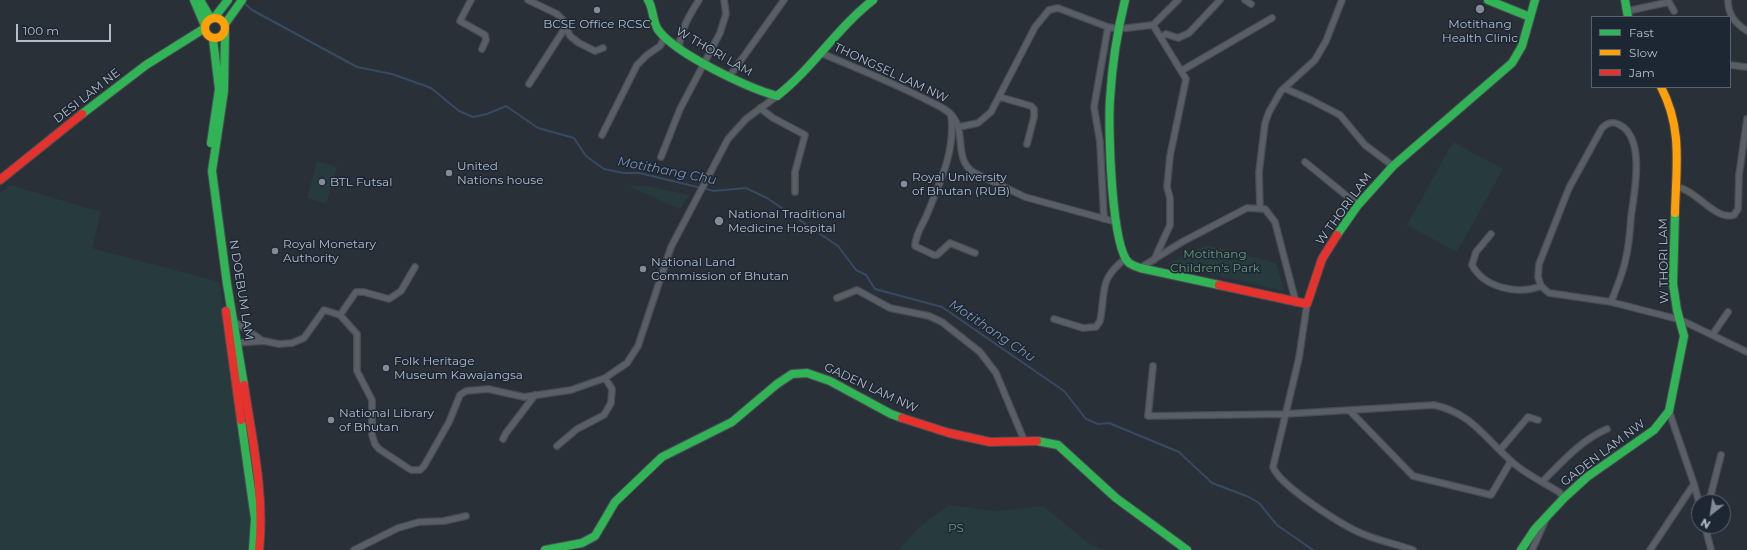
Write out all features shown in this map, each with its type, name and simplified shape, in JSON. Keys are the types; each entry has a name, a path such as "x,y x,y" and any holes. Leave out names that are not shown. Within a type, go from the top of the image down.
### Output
{"main road":[{"path":"194,0 206,33 212,38"},
{"path":"200,0 212,18"},
{"path":"205,27 228,0"},
{"path":"193,38 219,38 225,33 225,24 242,0"},
{"name":"W THORI LAM","path":"650,0 655,24 665,38 730,77 768,94 777,96"},
{"path":"777,96 786,89 821,53 847,22 873,0"},
{"path":"1125,0 1118,29 1109,119 1116,222 1120,250 1125,260 1140,268 1296,303 1307,304"},
{"path":"1488,0 1530,17"},
{"name":"W THORI LAM","path":"1307,304 1322,259 1358,205 1393,166 1512,63 1522,46 1535,0"},
{"path":"1625,0 1627,14"},
{"path":"212,18 219,18 225,24"},
{"name":"DESI LAM NE","path":"0,180 95,104 148,64 193,38 205,27"},
{"name":"N DOEBUM LAM","path":"225,33 224,91 212,171 230,320"},
{"name":"N DOEBUM LAM","path":"212,38 219,89 206,172 259,490 262,524 259,550"},
{"name":"W THORI LAM","path":"1662,88 1669,102 1675,122 1677,143 1673,284 1677,310 1681,320 1684,336 1669,412"},
{"name":"N DOEBUM LAM","path":"234,343 255,519 253,550"},
{"name":"GADEN LAM NW","path":"545,550 582,543 595,536 615,502 662,456 732,422 777,384 792,374 807,373 830,381 891,414 942,431 990,442 1024,440 1049,442 1058,445 1116,498 1187,550"},
{"name":"GADEN LAM NW","path":"1521,550 1527,539 1564,498 1588,477 1654,430 1669,412"}],"street":[{"path":"471,0 460,21 485,35 486,40 482,49"},
{"path":"528,0 557,14 563,20 565,28 570,36 588,48 595,50 603,48"},
{"path":"679,46 680,36 699,0"},
{"path":"661,157 675,120 724,24 726,14 724,0"},
{"path":"730,77 784,0"},
{"path":"959,127 978,123 984,119 995,106 1035,27 1049,10 1058,8 1108,27 1118,29 1154,25 1178,0"},
{"path":"1161,37 1166,34 1178,38 1189,33 1220,0"},
{"path":"1245,0 1251,4"},
{"path":"1260,208 1259,172 1265,122 1281,91 1316,60 1326,41 1342,0"},
{"path":"1728,0 1728,10 1736,24 1747,31"},
{"path":"1627,14 1668,2 1674,11"},
{"path":"1181,72 1272,18"},
{"path":"1154,25 1186,79 1170,156 1167,187 1170,198 1170,225 1154,260"},
{"path":"1104,219 1100,142 1094,106 1108,27"},
{"path":"529,84 565,28"},
{"path":"602,135 637,65 647,55 660,46 665,38"},
{"name":"THONGSEL LAM NW","path":"821,53 905,89 943,108 951,114 959,127 966,168 1025,197 1116,222"},
{"path":"1731,66 1747,67"},
{"path":"1284,88 1318,103 1340,115 1365,145 1393,166"},
{"path":"234,343 264,341 279,344 292,343 304,338 324,310 340,315 357,334 357,371 372,400 372,435 375,444 379,449 414,471 420,470 424,466 449,422 462,393 471,389 488,389 524,397 571,390 605,378 622,368 635,353 671,247 733,132 746,119 777,96"},
{"path":"1000,97 1031,106 1034,109 1034,117 1027,144"},
{"path":"760,108 773,118 805,135 795,172 795,192"},
{"path":"951,114 954,132 951,148 941,182 915,246 937,255 950,243 975,253"},
{"path":"1676,187 1687,190 1726,216 1734,215 1738,209 1739,176 1747,119"},
{"path":"1611,302 1621,277 1629,246 1636,175 1636,158 1630,133 1617,123 1607,123 1602,128 1569,188 1539,264 1538,277 1541,286 1549,293 1611,302 1681,320 1713,334 1747,352"},
{"path":"1305,162 1358,205"},
{"path":"1140,268 1182,242 1247,208 1260,208 1264,209 1271,215 1275,222 1296,303"},
{"path":"1490,234 1476,252 1472,265 1476,273 1484,280 1510,289 1523,291 1541,286"},
{"path":"1054,319 1083,328 1096,327 1100,321 1108,276 1112,269 1125,260"},
{"path":"340,315 356,292 364,292 389,299 401,291 415,267"},
{"path":"837,298 857,290 886,307 929,316 953,329 989,362 996,373 1024,440"},
{"path":"1307,304 1299,358 1273,467 1278,476 1326,514 1362,534 1413,550"},
{"path":"1713,334 1728,312"},
{"path":"230,320 264,341"},
{"path":"1153,366 1148,416 1286,414 1350,411 1434,404 1444,407 1458,412 1477,426 1511,461 1559,492 1564,498"},
{"path":"558,446 577,429 604,415 611,403 612,389 605,378"},
{"path":"504,439 506,433 535,395"},
{"path":"1350,411 1413,476 1491,495 1511,461"},
{"path":"1669,412 1697,494"},
{"path":"1500,450 1528,417 1538,420"},
{"path":"1542,482 1583,442 1607,429"},
{"path":"1711,494 1721,455"},
{"path":"1650,550 1694,484"},
{"path":"354,550 398,528 419,522 444,521 466,516"},
{"path":"1532,550 1545,524 1546,517"},
{"path":"1707,534 1711,550"}],"green space":[{"path":"1453,142 1503,169 1457,252 1407,225"},
{"name":"BTL Futsal","path":"317,161 337,167 326,204 307,198"},
{"path":"10,185 101,212 92,248 219,282 255,513 253,550 0,550 0,193"},
{"path":"647,186 689,195 680,209 630,187"},
{"name":"Motithang Children's Park","path":"1207,245 1276,263 1284,291 1167,264"},
{"name":"PS","path":"949,505 995,511 1043,506 1091,545 1103,550 899,550 919,527"}],"waterway":[{"name":"Motithang Chu","path":"243,2 252,10 357,67 392,74 431,88 459,111 473,117 487,114 506,106 538,128 574,138 586,156 604,169 624,173 639,173 714,191 746,188 767,198 838,246 856,270 866,275 875,289 942,307 1064,391 1086,419 1098,424 1109,423 1179,452 1212,483 1249,497 1259,503 1277,525 1313,550"}],"traffic: fast":[{"path":"194,0 205,26"},
{"path":"200,0 211,19"},
{"path":"214,18 228,0"},
{"path":"225,24 242,0"},
{"path":"648,0 657,28 668,40 681,50 714,70 749,86 777,96 790,85 848,23 873,0"},
{"path":"1125,0 1114,62 1110,113 1110,159 1112,185 1118,234 1123,252 1129,263 1140,268 1219,285"},
{"path":"1488,0 1530,17"},
{"path":"1337,235 1358,205 1393,166 1512,63 1522,46 1535,0"},
{"path":"1625,0 1628,16"},
{"path":"82,114 146,65 205,28"},
{"path":"225,33 224,91 212,171 227,284 244,385"},
{"path":"211,143 219,89 213,39"},
{"path":"1521,550 1535,529 1564,498 1587,477 1654,430 1669,411 1684,336 1677,310 1673,284 1675,213"},
{"path":"545,550 582,543 595,536 615,502 662,457 732,422 777,384 792,374 807,373 830,381 891,414 902,418"},
{"path":"241,420 255,519 253,550"},
{"path":"1037,441 1058,445 1116,498 1187,550"}],"traffic: slow":[{"path":"211,18 219,18 225,24 225,28 225,32 219,38 211,38 205,32 205,24 211,18"},
{"path":"1661,88 1673,118 1677,148 1675,213"}],"traffic: jam":[{"path":"0,180 82,114"},
{"path":"1219,285 1307,304 1322,259 1337,235"},
{"path":"226,311 241,420"},
{"path":"244,385 259,488 259,550"},
{"path":"902,418 949,433 990,442 1037,441"}],"place":[{"name":"Motithang Health Clinic","path":"1480,9"},
{"name":"BCSE Office RCSC","path":"597,10"},
{"name":"United Nations house","path":"449,173"},
{"name":"BTL Futsal","path":"322,182"},
{"name":"Royal University of Bhutan (RUB)","path":"904,184"},
{"name":"National Traditional Medicine Hospital","path":"719,221"},
{"name":"Royal Monetary Authority","path":"275,251"},
{"name":"National Land Commission of Bhutan","path":"643,269"},
{"name":"Folk Heritage Museum Kawajangsa","path":"386,368"},
{"name":"National Library of Bhutan","path":"331,420"}]}
